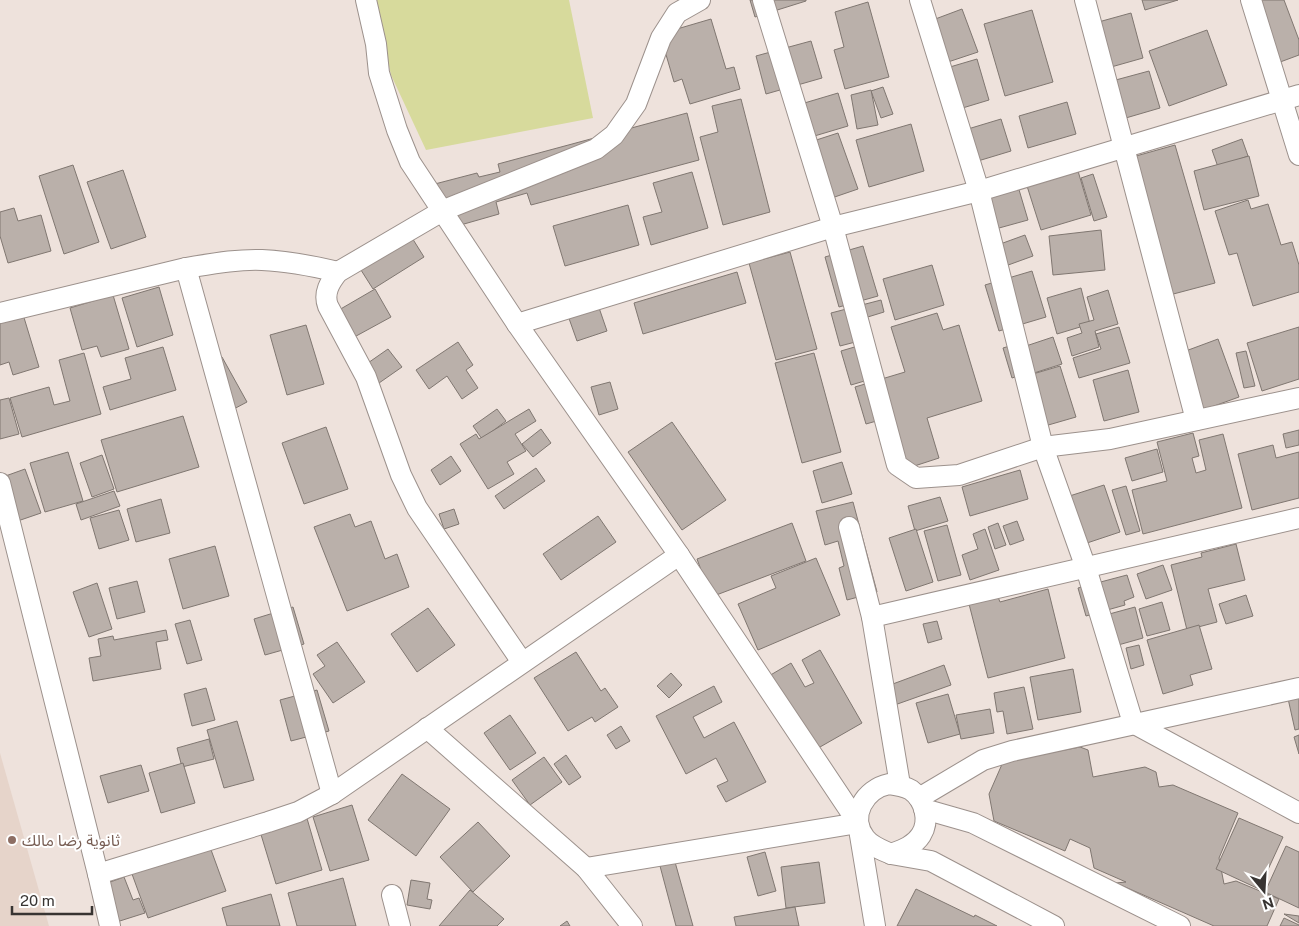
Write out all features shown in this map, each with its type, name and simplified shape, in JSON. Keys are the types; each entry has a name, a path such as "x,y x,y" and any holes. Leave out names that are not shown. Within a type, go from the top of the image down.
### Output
{"street":[{"path":"366,0 376,44 378,72 397,130 410,162 444,210 517,324 679,555 858,823 864,837 872,845 891,854 931,861 1054,926"},
{"path":"522,662 417,508 406,488 366,377 326,300 330,283 338,272 444,210 596,149 614,135 636,104 661,38 676,13 700,0"},
{"path":"763,0 833,227 898,465 916,478 959,475 1043,447 1110,439 1299,398"},
{"path":"920,0 980,190 1043,447 1086,568 1133,723 1299,813"},
{"path":"1085,0 1196,420"},
{"path":"1251,0 1291,97 1299,154"},
{"path":"517,324 833,227 980,190 1291,97"},
{"path":"0,312 186,268 260,260 295,262 338,272"},
{"path":"186,268 332,794"},
{"path":"1,490 110,926"},
{"path":"872,617 1299,518"},
{"path":"849,527 872,617 900,785"},
{"path":"98,874 298,812 332,794 679,555"},
{"path":"922,804 983,760 1012,751 1299,688"},
{"path":"427,728 586,868 632,926"},
{"path":"875,926 858,823 859,811 863,800 871,792 889,784 900,785 911,790 922,804 925,824 921,835 913,844 891,854"},
{"path":"922,804 973,823 1180,926"},
{"path":"586,868 858,823"},
{"path":"392,895 400,926"}],"shaded area":[{"name":"ثانوية رضا مالك","path":"0,753 49,926 0,926"}],"green space":[{"path":"374,0 569,0 593,118 426,150 391,75"}],"building":[{"path":"750,0 806,0 806,1 755,17"},
{"path":"1142,0 1178,0 1145,10"},
{"path":"1245,0 1284,0 1299,40 1299,55 1264,68 1248,24 1253,22"},
{"path":"868,2 889,77 845,89 834,50 844,47 835,12"},
{"path":"962,9 978,52 945,63 930,21"},
{"path":"1032,10 1053,82 1005,96 984,24"},
{"path":"1131,13 1143,58 1097,71 1084,26"},
{"path":"711,19 726,69 734,67 740,89 690,104 682,79 674,82 660,34"},
{"path":"1207,30 1227,85 1169,106 1149,51"},
{"path":"811,41 822,78 766,94 756,56"},
{"path":"977,59 989,100 946,113 933,72"},
{"path":"1149,71 1160,108 1112,122 1101,84"},
{"path":"883,87 893,114 881,118 871,91"},
{"path":"871,90 878,125 857,129 851,95"},
{"path":"838,93 848,126 801,140 791,107"},
{"path":"741,99 770,212 723,225 700,137 718,132 712,106"},
{"path":"1067,102 1076,134 1028,148 1019,116"},
{"path":"687,113 699,160 531,205 527,193 496,202 499,214 443,230 431,185 477,173 479,177 500,172 498,164"},
{"path":"1001,119 1011,151 968,164 958,132"},
{"path":"911,124 924,171 869,187 856,140"},
{"path":"838,133 858,189 820,202 804,144"},
{"path":"1242,139 1248,156 1218,167 1212,150"},
{"path":"1175,145 1215,283 1162,297 1122,160"},
{"path":"1249,156 1259,196 1204,210 1194,171"},
{"path":"73,165 99,242 64,254 39,176"},
{"path":"123,170 146,237 111,249 87,182"},
{"path":"1078,171 1091,215 1041,230 1027,186"},
{"path":"692,172 708,228 651,245 643,217 662,212 653,183"},
{"path":"1093,174 1107,217 1094,221 1081,178"},
{"path":"1017,183 1028,220 981,233 971,197"},
{"path":"1248,200 1251,209 1268,204 1281,245 1292,242 1299,265 1299,292 1253,306 1237,253 1229,255 1215,211"},
{"path":"628,205 639,245 565,266 553,226"},
{"path":"14,208 18,221 41,215 51,251 8,263 0,236 0,212"},
{"path":"1101,230 1105,270 1053,275 1049,236"},
{"path":"409,233 424,257 373,289 354,259"},
{"path":"1025,235 1033,256 1000,268 992,247"},
{"path":"863,246 878,296 839,307 825,257"},
{"path":"790,252 817,349 776,360 749,263"},
{"path":"932,265 944,305 895,320 883,279"},
{"path":"1032,271 1046,317 999,331 985,285"},
{"path":"737,272 746,303 643,334 634,303"},
{"path":"159,287 173,335 137,347 122,298"},
{"path":"1081,288 1090,324 1057,334 1047,298"},
{"path":"375,289 391,317 347,341 332,314"},
{"path":"1108,290 1118,324 1095,331 1099,347 1072,356 1067,338 1082,333 1079,324 1094,320 1087,297"},
{"path":"113,295 129,349 101,357 97,346 82,350 70,308"},
{"path":"596,299 607,331 577,341 566,310"},
{"path":"881,300 884,312 858,320 863,340 840,346 831,313"},
{"path":"22,311 39,367 13,375 9,362 0,365 0,318"},
{"path":"937,313 943,330 959,325 982,401 927,418 939,458 896,472 880,420 866,424 855,387 905,372 891,327"},
{"path":"306,325 324,384 287,395 270,335"},
{"path":"1119,327 1130,363 1079,378 1073,358 1101,349 1096,334"},
{"path":"1299,327 1299,379 1262,391 1247,343"},
{"path":"1053,337 1062,364 1034,373 1026,346"},
{"path":"1218,339 1239,397 1203,410 1183,352"},
{"path":"458,342 473,365 466,370 478,388 462,399 447,376 429,389 416,370"},
{"path":"1023,342 1032,371 1012,378 1003,348"},
{"path":"868,343 878,377 851,385 841,351"},
{"path":"163,347 176,390 110,410 103,387 131,379 125,358"},
{"path":"388,349 402,367 369,390 355,372"},
{"path":"1246,351 1255,386 1244,388 1236,353"},
{"path":"84,353 101,414 22,437 10,398 49,387 54,405 70,401 59,360"},
{"path":"814,353 841,452 802,463 775,363"},
{"path":"222,357 247,402 230,411 213,362"},
{"path":"1060,366 1076,417 1031,430 1016,379"},
{"path":"1128,370 1139,412 1104,421 1093,380"},
{"path":"610,382 618,409 599,415 591,387"},
{"path":"9,398 19,434 0,439 0,400"},
{"path":"497,409 506,421 482,439 473,426"},
{"path":"529,409 536,421 515,434 526,451 507,462 514,474 488,489 460,444 476,434 479,439"},
{"path":"183,416 199,467 117,492 101,440"},
{"path":"672,422 726,500 682,530 628,452"},
{"path":"326,427 348,489 304,504 282,443"},
{"path":"541,429 551,443 533,457 522,444"},
{"path":"1299,430 1299,445 1286,448 1283,434"},
{"path":"1193,433 1199,456 1192,458 1196,473 1206,470 1199,440 1223,434 1242,508 1143,534 1132,490 1167,481 1157,442"},
{"path":"1273,445 1276,458 1299,452 1299,498 1252,510 1238,454"},
{"path":"1157,449 1163,472 1132,481 1125,458"},
{"path":"68,452 83,501 45,512 30,463"},
{"path":"102,455 114,489 92,497 80,463"},
{"path":"451,456 461,471 440,485 431,470"},
{"path":"842,462 852,494 822,503 813,471"},
{"path":"536,468 545,481 504,509 495,496"},
{"path":"25,469 41,513 6,525 0,478"},
{"path":"1020,470 1028,499 970,516 962,487"},
{"path":"1104,485 1120,532 1072,548 1057,500"},
{"path":"1126,486 1140,531 1126,535 1112,490"},
{"path":"114,491 120,506 81,520 76,504"},
{"path":"940,497 948,521 915,531 908,506"},
{"path":"161,499 170,533 136,542 127,509"},
{"path":"853,502 877,592 847,600 839,568 844,566 838,541 825,545 816,511"},
{"path":"454,509 459,524 444,529 439,514"},
{"path":"119,510 129,540 99,549 90,518"},
{"path":"350,514 355,527 371,521 385,559 397,554 409,587 347,611 314,527"},
{"path":"598,516 616,542 561,580 543,554"},
{"path":"1017,521 1024,540 1010,545 1003,526"},
{"path":"792,523 806,561 711,597 697,559"},
{"path":"998,523 1006,545 995,549 988,527"},
{"path":"947,525 961,575 938,581 924,531"},
{"path":"916,529 933,582 906,591 889,538"},
{"path":"985,529 999,570 970,580 962,555 978,549 973,534"},
{"path":"1236,544 1245,580 1208,589 1217,622 1187,630 1171,565 1202,557 1201,553"},
{"path":"215,546 229,596 183,609 169,559"},
{"path":"816,558 840,615 758,650 738,604 776,588 771,576"},
{"path":"1163,565 1172,590 1146,599 1137,574"},
{"path":"1127,575 1134,597 1124,601 1125,605 1086,616 1078,588"},
{"path":"137,581 145,612 117,619 109,588"},
{"path":"97,583 112,629 89,637 73,592"},
{"path":"1048,589 1065,658 988,678 969,604 998,597 1000,602"},
{"path":"1246,595 1253,616 1226,624 1219,604"},
{"path":"1162,602 1170,630 1147,636 1139,609"},
{"path":"293,607 304,644 265,655 254,619"},
{"path":"1135,607 1143,638 1111,647 1102,616"},
{"path":"428,608 455,645 417,672 391,634"},
{"path":"190,620 202,660 187,664 175,624"},
{"path":"937,621 942,639 928,643 923,624"},
{"path":"1199,625 1212,669 1190,675 1193,685 1163,694 1147,640"},
{"path":"166,630 168,640 156,642 161,669 93,681 89,658 101,656 98,639 113,636 114,640"},
{"path":"337,642 365,682 333,703 313,674 325,666 317,655"},
{"path":"1139,645 1144,665 1131,669 1126,648"},
{"path":"820,650 862,723 806,755 762,680 791,663 805,687 814,683 802,660"},
{"path":"576,652 601,691 605,688 618,707 595,722 592,717 568,731 534,678"},
{"path":"944,665 951,685 889,707 882,688"},
{"path":"1073,669 1081,712 1038,720 1030,677"},
{"path":"671,673 682,685 669,698 657,686"},
{"path":"714,686 722,702 693,717 704,738 734,722 766,782 726,802 717,786 728,781 716,758 686,774 656,716"},
{"path":"1024,687 1033,729 1007,734 1003,711 997,712 994,693"},
{"path":"206,688 215,720 192,726 184,694"},
{"path":"317,690 329,731 291,741 280,700"},
{"path":"1299,691 1299,729 1295,730 1287,694"},
{"path":"948,694 960,734 928,743 916,703"},
{"path":"990,709 994,733 961,739 956,715"},
{"path":"510,715 536,753 510,770 484,733"},
{"path":"237,721 254,780 224,788 207,730"},
{"path":"621,726 630,741 616,749 607,735"},
{"path":"1299,735 1299,754 1294,737"},
{"path":"209,739 214,759 182,767 177,748"},
{"path":"1080,747 1088,750 1093,777 1145,767 1156,772 1159,787 1173,785 1238,813 1219,858 1224,884 1236,881 1279,899 1267,926 1214,926 1116,883 1126,882 1094,868 1090,848 1070,839 1065,851 994,821 989,794 1003,762"},
{"path":"566,755 581,777 569,785 554,764"},
{"path":"544,757 562,782 530,805 512,780"},
{"path":"183,763 195,803 161,813 149,773"},
{"path":"141,765 149,791 108,803 100,776"},
{"path":"402,774 450,809 416,856 368,820"},
{"path":"352,805 369,860 330,871 313,817"},
{"path":"306,815 322,870 276,884 259,828"},
{"path":"1239,818 1283,837 1259,889 1216,869"},
{"path":"478,822 510,856 473,892 440,857"},
{"path":"1286,846 1299,852 1299,908 1265,892"},
{"path":"210,847 226,891 148,918 132,874"},
{"path":"765,852 776,891 758,896 747,857"},
{"path":"675,862 693,926 676,926 660,866"},
{"path":"819,862 825,903 786,908 781,867"},
{"path":"124,877 133,900 139,898 145,913 104,926 91,889"},
{"path":"343,878 356,926 297,926 288,893"},
{"path":"411,880 430,883 427,899 432,900 430,909 407,905"},
{"path":"916,889 974,917 975,915 997,926 897,926"},
{"path":"470,890 504,919 497,926 439,926"},
{"path":"271,894 280,926 227,926 222,908"},
{"path":"795,907 799,926 736,926 734,917"},
{"path":"1284,914 1299,916 1299,923"},
{"path":"1284,918 1299,925 1299,926 1280,926"},
{"path":"567,921 570,926 560,926"}],"place":[{"name":"ثانوية رضا مالك","path":"12,840"}]}
